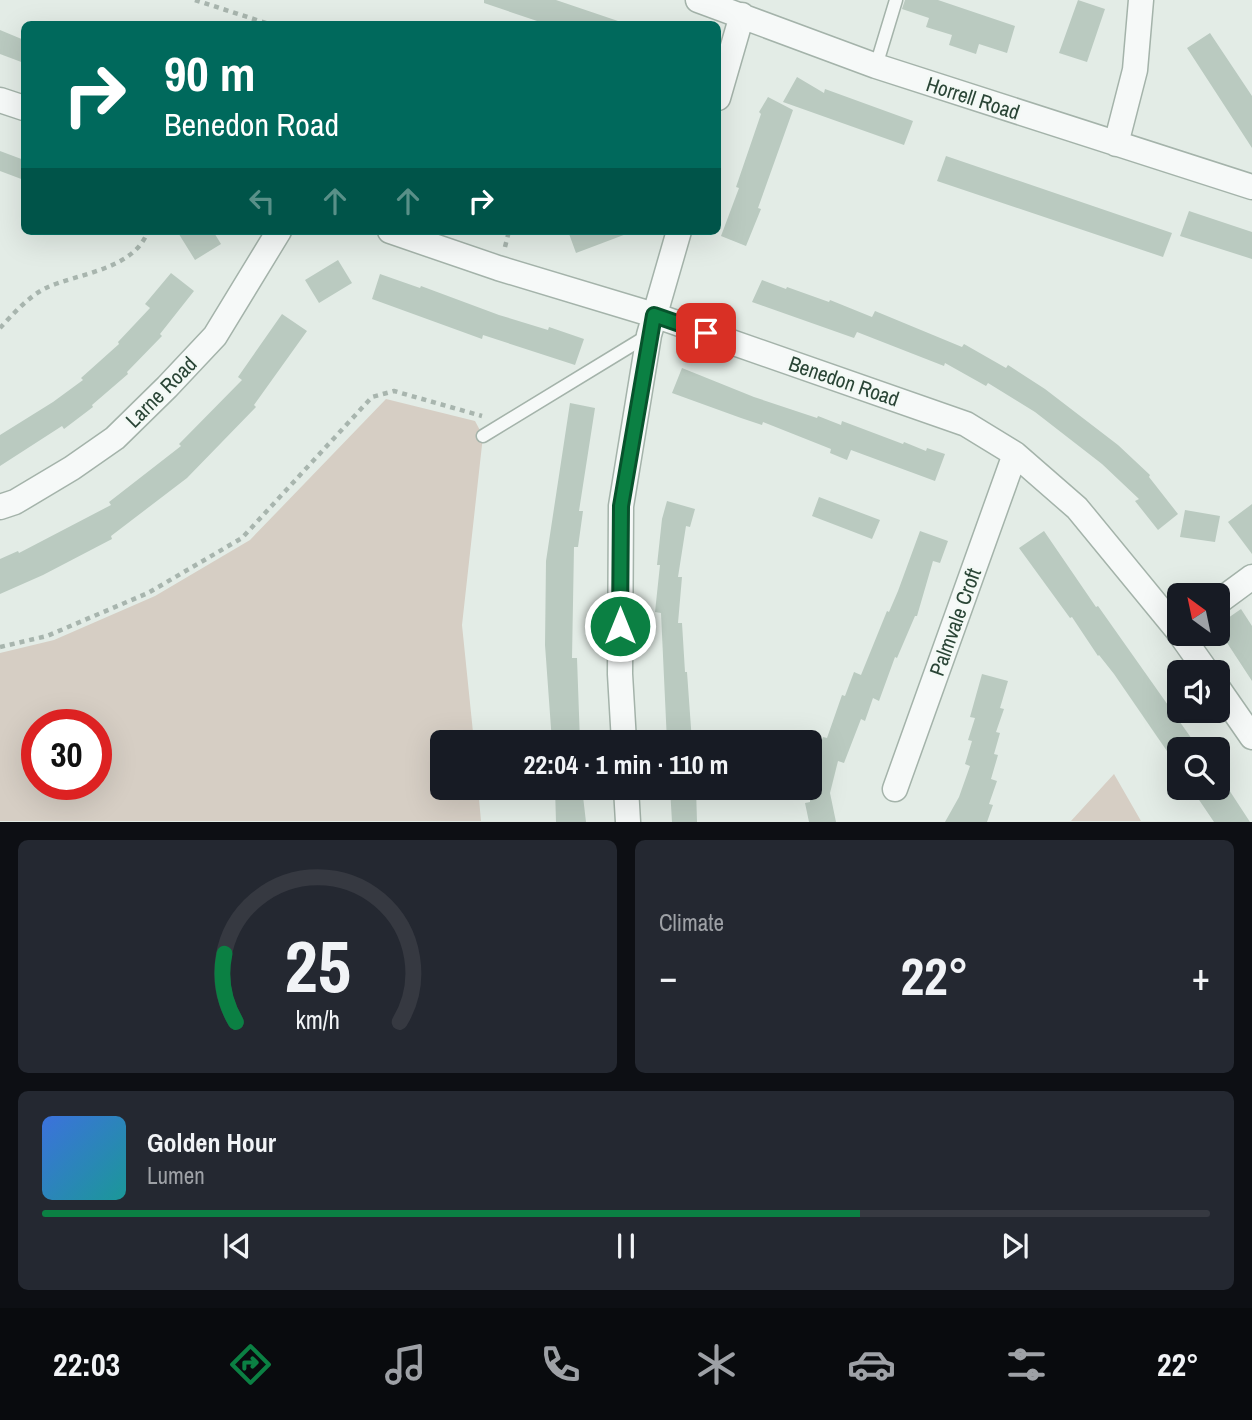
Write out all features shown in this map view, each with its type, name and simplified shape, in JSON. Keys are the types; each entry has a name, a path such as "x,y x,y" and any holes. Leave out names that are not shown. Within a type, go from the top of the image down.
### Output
{"street":[{"name":"Horrell Road","path":"698,0 876,66 1252,187"},
{"path":"1116,144 1135,70 1141,0"},
{"path":"721,88 742,15"},
{"path":"0,100 21,107"},
{"name":"Larne Road","path":"0,508 72,468 115,438 158,396 215,336 277,235"},
{"name":"Benedon Road","path":"402,235 652,325 967,424 1015,454 1077,508 1167,616"},
{"path":"623,730 620,674 621,506 652,325 677,235"},
{"name":"Palmvale Croft","path":"895,789 1015,454"},
{"path":"1230,593 1252,577"},
{"path":"1230,705 1252,737"},
{"path":"627,800 628,821"}],"lane":[{"path":"876,66 896,0"},
{"path":"483,436 652,325"}],"path":[{"path":"195,0 260,21"},
{"path":"0,328 44,289 109,266 133,253 145,235"},
{"path":"0,647 47,636 148,593 242,538 372,397 394,391 506,423"}],"shaded area":[{"path":"386,399 475,421 483,436 462,625 473,730 430,730 430,800 479,800 481,821 0,821 0,653 54,640 155,596 250,540"},
{"path":"1114,774 1141,821 1071,821"}],"building":[{"path":"484,0 556,0 618,21 537,21 484,3"},
{"path":"905,0 938,0 1015,26 1007,53 979,44 976,54 949,45 952,35 926,27 929,18 902,9"},
{"path":"1078,0 1105,9 1087,62 1059,53"},
{"path":"0,30 21,39 21,62 0,54"},
{"path":"1210,33 1252,96 1252,148 1187,48"},
{"path":"797,77 824,93 825,89 913,121 904,145 783,102"},
{"path":"768,97 793,110 746,246 721,236 739,188 736,187 761,114 759,112"},
{"path":"0,151 21,159 21,179 0,171"},
{"path":"946,156 1172,233 1163,257 937,181"},
{"path":"1189,211 1252,232 1252,259 1180,236"},
{"path":"179,235 215,235 221,244 195,260"},
{"path":"569,235 624,235 576,253"},
{"path":"338,260 352,283 319,303 305,280"},
{"path":"171,273 194,291 160,334 162,336 128,374 92,405 93,407 64,429 62,426 0,466 0,435 83,380 81,378 119,344 150,308 145,304"},
{"path":"380,274 499,315 584,339 575,365 483,335 482,339 372,299"},
{"path":"762,280 829,302 830,300 872,317 875,311 962,347 964,344 1006,368 1008,365 1045,389 1118,445 1150,475 1178,514 1158,530 1135,501 1139,499 1102,464 1035,412 988,383 986,386 945,363 944,366 857,332 854,338 752,302"},
{"path":"282,314 307,331 254,405 256,407 187,478 111,536 112,539 0,594 0,559 18,551 19,553 111,505 109,502 181,446 179,444 242,380 238,377"},
{"path":"682,368 754,397 817,418 818,416 841,425 842,421 903,444 904,442 926,451 927,448 945,454 935,481 851,450 847,460 830,453 831,449 763,422 762,425 672,393"},
{"path":"570,403 595,408 579,511 583,511 578,547 574,547 572,658 577,658 580,730 551,730 545,645 546,561"},
{"path":"819,497 880,520 872,539 812,516"},
{"path":"667,501 695,509 690,527 686,526 678,577 682,577 678,623 682,623 691,730 666,730 661,613 655,612 662,519"},
{"path":"1252,504 1252,554 1228,522"},
{"path":"1185,510 1220,516 1215,542 1180,537"},
{"path":"920,531 948,541 940,563 933,561 917,616 897,658 895,657 879,701 873,698 865,721 861,719 844,763 838,761 830,793 836,822 809,822 805,803 822,800 823,737 827,738 842,695 845,696 854,672 861,675 898,591"},
{"path":"1044,531 1167,704 1167,723 1181,723 1191,737 1167,737 1167,751 1114,674 1019,548"},
{"path":"1241,609 1252,626 1252,681 1229,646 1230,617"},
{"path":"982,674 1008,681 1000,708 1004,709 996,732 1000,733 994,754 998,755 991,779 997,781 989,804 993,805 987,822 945,822 959,797 970,766 965,764 972,741 968,740 975,718 970,717"},
{"path":"1230,791 1250,822 1214,822 1199,800 1230,800"},
{"path":"555,800 583,800 586,822 556,822"},
{"path":"671,800 696,800 697,822 672,822"}],"route":[{"path":"620,626 621,506 654,315 706,333"}]}
